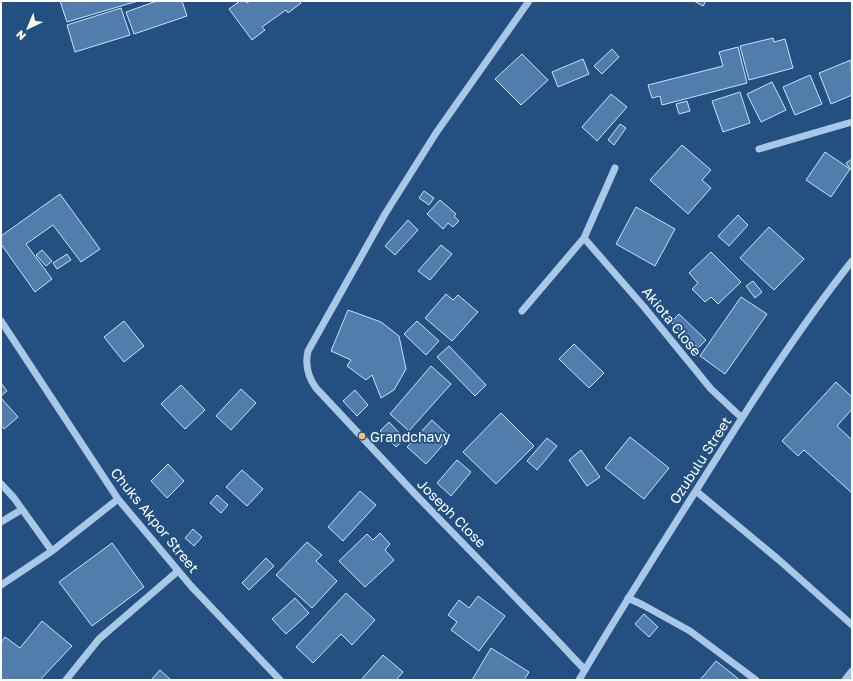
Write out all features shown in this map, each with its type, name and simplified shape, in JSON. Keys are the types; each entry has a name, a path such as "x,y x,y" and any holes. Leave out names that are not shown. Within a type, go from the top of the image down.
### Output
{"street":[{"name":"Joseph Close","path":"529,1 436,133 385,214 308,351 306,360 310,380 316,388 416,495 525,606 585,670"},
{"path":"759,149 852,122"},
{"path":"522,311 584,238 615,168"},
{"name":"Akiota Close","path":"584,238 644,307 711,388 742,418"},
{"name":"Ozubulu Street","path":"579,680 628,598 742,418 824,296 852,261"},
{"name":"Chuks Akpor Street","path":"1,321 118,498 178,571 280,680"},
{"path":"1,484 14,498 21,510 52,551"},
{"path":"696,491 779,560 852,625"},
{"path":"1,586 52,551 118,498"},
{"path":"1,522 21,510"},
{"path":"66,680 99,639 178,571"},
{"path":"628,598 690,631 756,680"},
{"path":"845,680 852,671"}],"building":[{"path":"60,1 138,1 67,22"},
{"path":"157,1 182,1 187,16 134,34 126,12"},
{"path":"240,1 246,1 247,3 250,1 299,1 301,3 288,13 286,10 262,27 265,30 252,40 229,9"},
{"path":"694,1 706,1 703,6"},
{"path":"121,8 130,35 75,52 67,25"},
{"path":"773,38 774,42 785,39 793,68 749,80 740,46"},
{"path":"738,47 747,83 662,105 660,96 652,98 648,85 723,66 719,52"},
{"path":"612,49 619,57 602,74 594,66"},
{"path":"522,54 548,80 521,105 495,79"},
{"path":"583,59 589,74 558,87 552,72"},
{"path":"851,60 852,95 831,104 819,73"},
{"path":"810,75 822,104 795,115 783,87"},
{"path":"772,82 786,110 761,122 747,94"},
{"path":"740,92 750,123 723,132 712,101"},
{"path":"611,94 627,107 597,141 582,127"},
{"path":"687,101 690,111 679,114 676,104"},
{"path":"620,124 626,128 614,145 608,140"},
{"path":"682,145 711,170 702,180 711,188 688,214 650,180"},
{"path":"825,152 850,169 831,197 806,180"},
{"path":"852,159 852,171 846,163"},
{"path":"424,191 434,198 429,205 419,198"},
{"path":"60,194 100,249 81,262 53,225 26,244 52,279 35,292 1,244 1,236"},
{"path":"440,200 456,214 454,216 459,221 453,227 448,223 443,229 427,214"},
{"path":"636,207 675,229 655,266 616,244"},
{"path":"738,215 748,225 729,246 718,236"},
{"path":"408,220 418,230 395,255 385,246"},
{"path":"769,227 804,259 774,290 740,258"},
{"path":"441,245 452,254 430,280 418,271"},
{"path":"42,250 52,261 46,266 36,255"},
{"path":"711,252 741,282 718,304 711,297 705,302 692,289 698,283 689,273"},
{"path":"67,254 71,260 57,269 53,263"},
{"path":"753,281 762,292 755,298 746,286"},
{"path":"446,294 453,300 458,295 478,312 452,341 425,318"},
{"path":"741,297 767,314 725,374 700,356"},
{"path":"348,310 381,322 399,336 406,369 394,390 381,398 372,375 366,380 347,366 351,360 331,351"},
{"path":"679,314 706,340 698,348 671,322"},
{"path":"124,321 144,346 124,362 104,337"},
{"path":"417,321 439,341 426,355 404,334"},
{"path":"574,344 604,373 589,388 559,359"},
{"path":"449,346 486,385 475,396 437,357"},
{"path":"431,366 451,384 409,431 390,414"},
{"path":"836,382 852,397 852,409 837,426 852,440 852,493 804,450 798,456 782,441"},
{"path":"1,383 7,391 1,396"},
{"path":"181,385 205,410 185,429 161,404"},
{"path":"241,389 256,403 231,430 216,416"},
{"path":"355,390 368,405 357,416 343,401"},
{"path":"2,399 18,417 4,429 1,425"},
{"path":"501,413 534,446 496,484 463,452"},
{"path":"432,420 450,437 426,464 407,447"},
{"path":"389,422 405,439 396,447 380,431"},
{"path":"630,437 669,468 644,499 605,468"},
{"path":"547,438 557,446 537,470 527,461"},
{"path":"581,450 600,477 587,486 569,460"},
{"path":"457,460 471,472 451,496 437,483"},
{"path":"168,464 184,481 167,498 151,481"},
{"path":"242,470 263,489 247,506 226,487"},
{"path":"360,491 376,505 343,541 328,527"},
{"path":"217,495 228,505 221,513 210,503"},
{"path":"193,529 202,537 194,546 185,538"},
{"path":"380,533 390,544 385,550 394,560 365,587 339,561 367,534 373,540"},
{"path":"307,542 322,555 316,561 337,581 312,608 276,575"},
{"path":"112,543 144,587 92,626 59,582"},
{"path":"266,558 274,566 249,590 242,583"},
{"path":"346,593 375,620 352,645 341,634 313,663 296,647"},
{"path":"478,596 505,616 479,651 451,630 457,622 448,615 459,600 469,608"},
{"path":"295,598 309,613 286,634 272,619"},
{"path":"644,614 658,627 649,637 635,624"},
{"path":"42,621 72,646 40,680 1,680 1,642 5,637 20,648"},
{"path":"491,648 529,672 524,680 472,680"},
{"path":"383,655 403,672 397,679 398,680 361,680"},
{"path":"716,661 740,680 700,680"},
{"path":"160,670 171,680 151,680"}],"place":[{"name":"Grandchavy","path":"362,436"}]}
